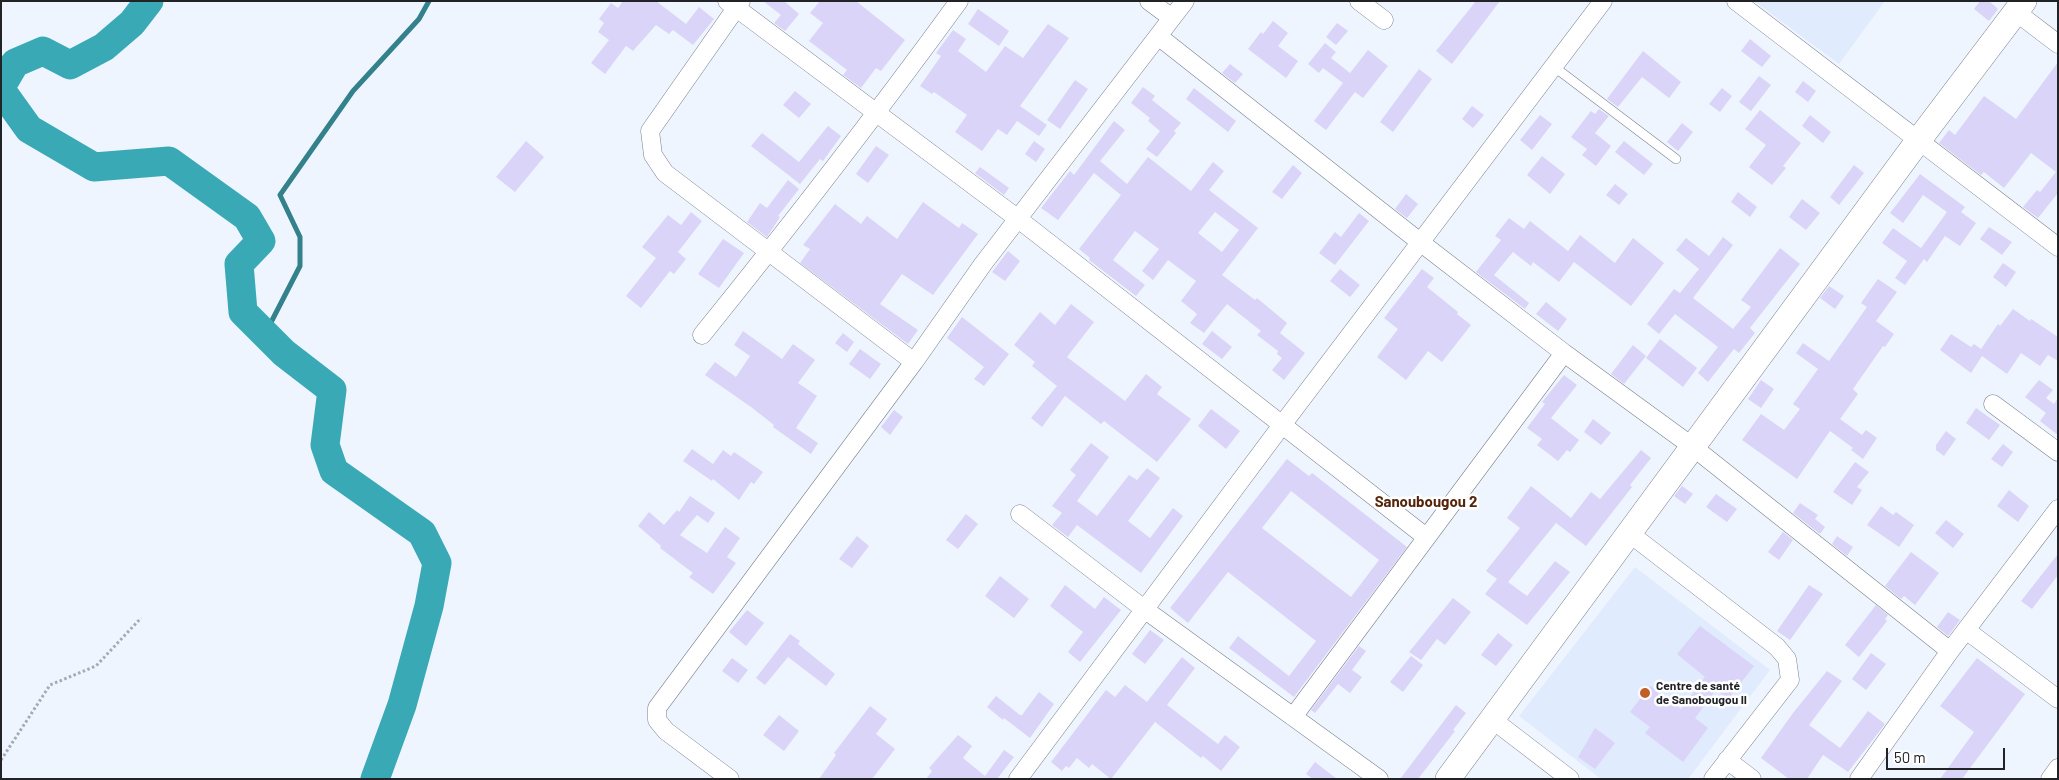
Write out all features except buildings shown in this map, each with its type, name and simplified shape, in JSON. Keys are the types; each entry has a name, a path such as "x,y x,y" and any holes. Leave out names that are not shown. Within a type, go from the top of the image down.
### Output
{"main road":[{"path":"1448,779 1918,140 2020,7"}],"street":[{"path":"702,336 770,252 876,114 959,1"},
{"path":"1149,1 1172,18"},
{"path":"730,779 666,732 657,720 657,708 914,362 1017,218 1185,1"},
{"path":"1359,1 1384,20"},
{"path":"1018,779 1282,425 1603,1"},
{"path":"1736,1 2058,247"},
{"path":"914,362 665,173 653,155 650,131 735,3 876,114 1017,218 1426,537"},
{"path":"2020,7 2058,44"},
{"path":"1158,36 1564,353 1693,447 1950,651"},
{"path":"1293,717 1564,353"},
{"path":"1993,404 2058,452"},
{"path":"1859,779 1950,651 2058,509"},
{"path":"1020,514 1144,609 1379,779"},
{"path":"1629,533 1777,647 1787,658 1790,680 1713,779"},
{"path":"1966,630 2058,699"},
{"path":"1493,720 1570,779"},
{"path":"1727,760 1752,779"},
{"path":"2050,779 2058,768"}],"lane":[{"path":"1553,66 1676,159"}],"path":[{"path":"1,760 50,685 96,666 141,618"}],"shaded area":[{"path":"1754,1 1885,1 1839,64"},
{"name":"Centre de santé de Sanobougou II","path":"1635,567 1770,670 1688,779 1601,779 1519,716"}],"waterway":[{"path":"1,87 15,63 43,51 70,65 104,47 132,23 149,1"},
{"path":"265,334 300,266 300,237 280,195 353,91 419,19 429,1"},
{"path":"1,90 29,129 94,167 169,161 247,217 261,241 239,264 243,312 284,353 332,390 325,445 334,471 422,533 437,563 429,606 402,705 375,779"}],"place":[{"name":"Centre de santé de Sanobougou II","path":"1645,693"}],"district":[{"name":"Sanoubougou 2","path":"1426,502"}]}
